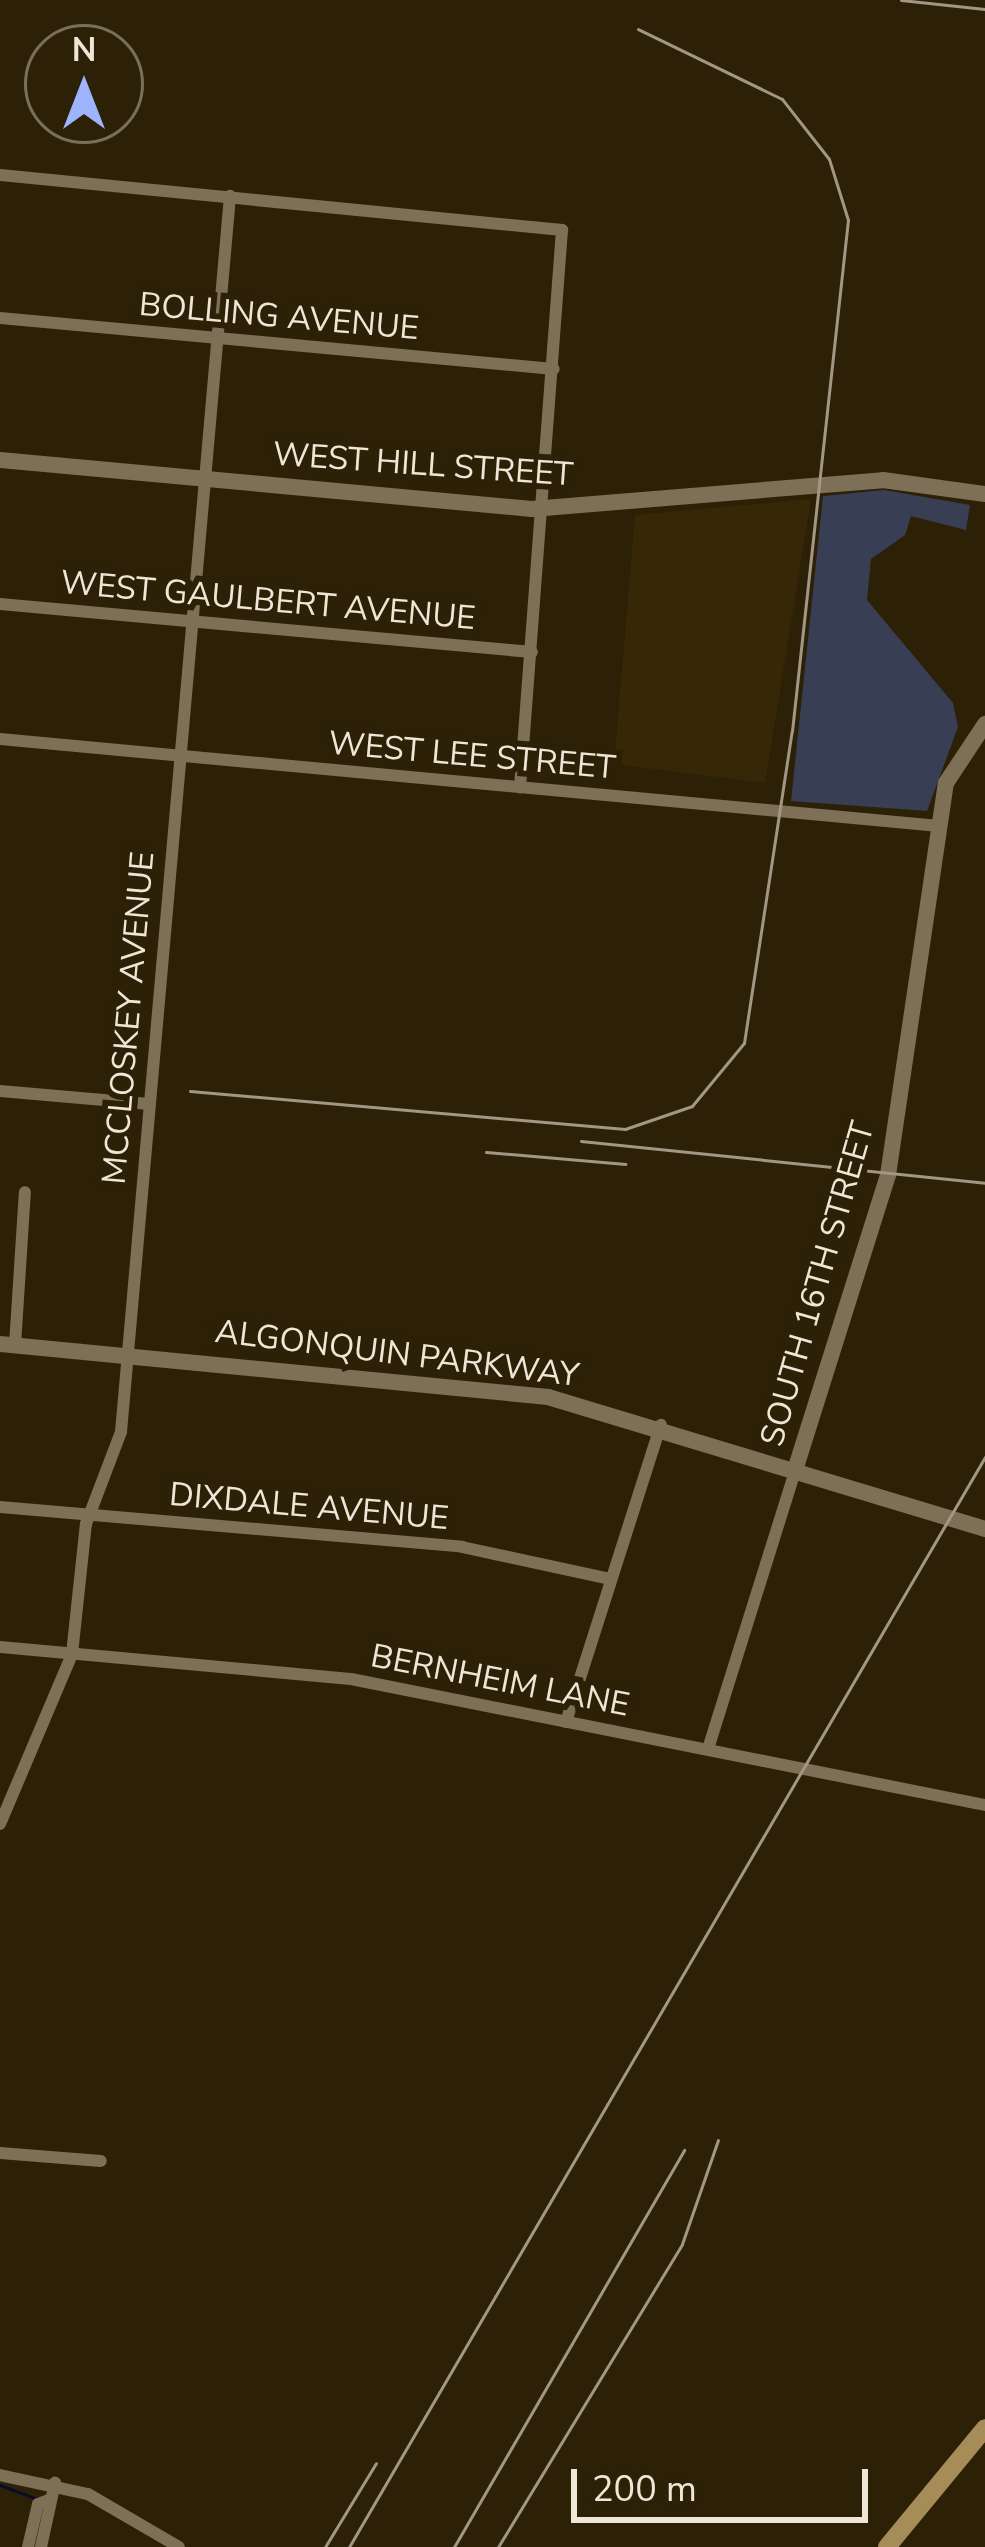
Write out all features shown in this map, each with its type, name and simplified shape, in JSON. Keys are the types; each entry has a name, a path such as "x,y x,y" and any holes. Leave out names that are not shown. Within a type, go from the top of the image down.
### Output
{"main road":[{"path":"888,2546 985,2428"}],"street":[{"path":"0,175 562,230 520,787"},
{"name":"MCCLOSKEY AVENUE","path":"0,1824 72,1654 89,1515 121,1432 230,196"},
{"name":"BOLLING AVENUE","path":"0,318 554,369"},
{"name":"WEST HILL STREET","path":"0,460 543,509 883,480 985,494"},
{"name":"WEST GAULBERT AVENUE","path":"0,604 532,652"},
{"name":"SOUTH 16TH STREET","path":"708,1749 893,1151 939,826 952,765 985,724"},
{"name":"WEST LEE STREET","path":"0,739 939,826"},
{"path":"0,1091 149,1103"},
{"path":"7,1344 25,1192"},
{"name":"ALGONQUIN PARKWAY","path":"7,1344 478,1387 662,1424 985,1529"},
{"path":"566,1722 662,1424"},
{"name":"DIXDALE AVENUE","path":"0,1507 462,1547 610,1579"},
{"name":"BERNHEIM LANE","path":"0,1647 309,1673 985,1805"},
{"path":"0,2152 101,2161"},
{"path":"0,2475 55,2483 179,2547"},
{"path":"41,2547 58,2510 51,2499 55,2483"},
{"path":"28,2547 38,2504 51,2499"}],"shaded area":[{"path":"884,490 970,505 966,530 911,516 905,535 871,559 867,600 953,703 958,727 927,811 791,801 823,496"},
{"path":"811,499 765,783 614,764 635,515"}],"waterway":[{"path":"0,2485 40,2500"}],"railway":[{"path":"901,0 985,9"},
{"path":"190,1091 625,1129 692,1106 744,1043 792,731 848,220 829,159 782,99 638,29"},
{"path":"581,1141 985,1183"},
{"path":"486,1152 625,1164"},
{"path":"349,2547 985,1457"},
{"path":"498,2547 682,2244 718,2140"},
{"path":"454,2547 684,2150"},
{"path":"325,2547 376,2463"}]}
